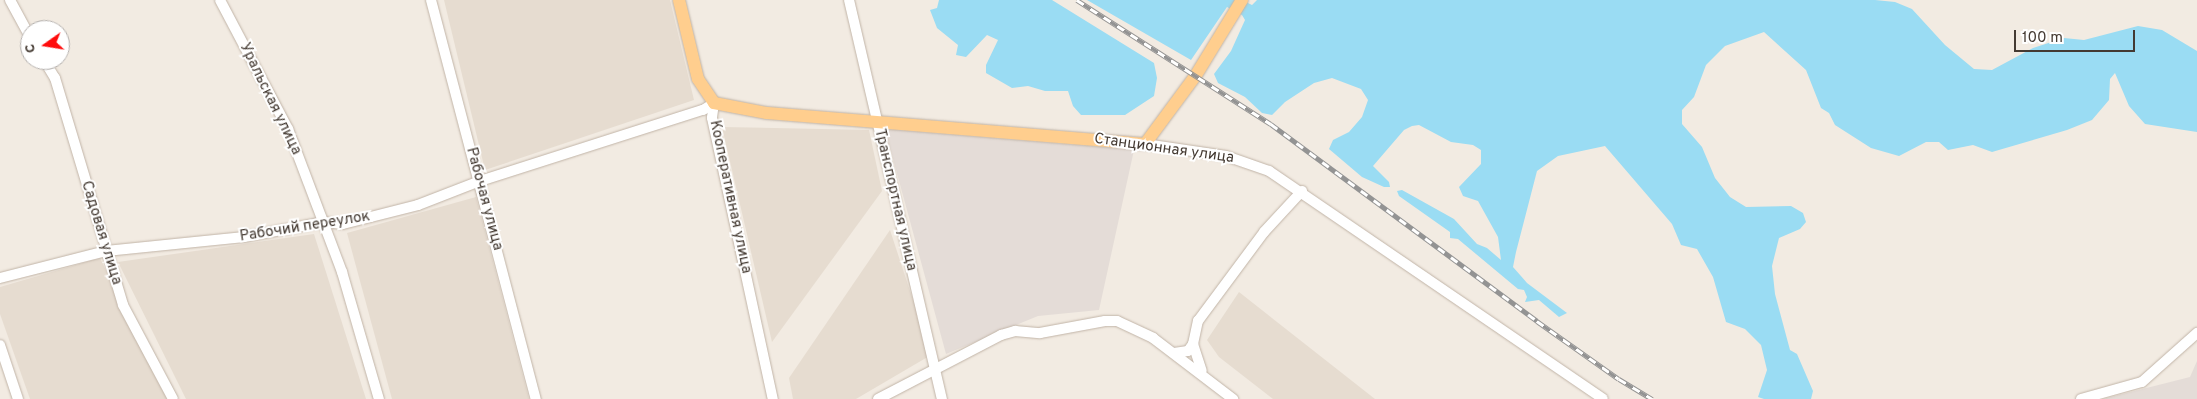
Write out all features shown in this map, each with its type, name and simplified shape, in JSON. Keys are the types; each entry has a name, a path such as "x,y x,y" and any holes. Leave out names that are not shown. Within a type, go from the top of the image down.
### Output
{"main road":[{"name":"Кооперативная улица","path":"679,0 698,78 714,103"},
{"path":"1144,144 1223,35 1242,0"},
{"name":"Станционная улица","path":"714,103 767,113 1144,144"}],"street":[{"path":"10,0 21,20"},
{"name":"Уральская улица","path":"220,0 288,129 324,222 379,399"},
{"name":"Рабочая улица","path":"431,0 536,399"},
{"name":"Транспортная улица","path":"849,0 942,399"},
{"name":"Садовая улица","path":"50,70 55,78 123,305 174,399"},
{"name":"Рабочий переулок","path":"0,278 106,251 244,238 324,222 343,224 418,206 480,181 703,110 714,103"},
{"name":"Кооперативная улица","path":"714,103 712,118 773,399"},
{"name":"Станционная улица","path":"1144,144 1241,159 1269,171 1302,191 1603,399"},
{"path":"1174,353 1188,351 1193,344 1198,320 1264,232 1302,191"},
{"path":"878,399 1001,335 1117,321 1153,338 1202,373 1233,399"},
{"path":"2081,399 2142,382 2197,333"},
{"path":"1193,344 1202,373"},
{"path":"0,345 18,399"}],"shaded area":[{"path":"444,0 670,0 694,100 485,170"},
{"path":"722,127 869,130 882,191 772,342"},
{"path":"885,129 1134,150 1099,310 1038,316 946,354"},
{"path":"476,197 529,399 392,399 347,233"},
{"path":"890,230 931,355 856,399 793,399 789,378"},
{"path":"314,234 366,399 186,399 118,262"},
{"path":"100,258 169,399 30,399 0,314 0,287"},
{"path":"1239,292 1375,399 1273,399 1219,357 1207,340"},
{"path":"2197,361 2197,399 2103,399 2190,377"}],"water":[{"path":"939,0 1052,0 1154,63 1157,78 1154,96 1125,115 1081,115 1073,106 1068,91 1045,91 1028,86 1012,88 986,73 986,65 998,40 987,35 966,57 956,55 958,45 937,28 930,10 937,8"},
{"path":"1087,0 1242,0 1252,5 1257,0 1875,0 1895,2 1912,9 1945,45 1974,69 1992,70 2033,48 2064,38 2084,40 2138,26 2162,30 2197,51 2197,132 2145,124 2129,106 2115,73 2110,79 2109,100 2092,120 2067,130 1992,152 1973,145 1948,150 1939,142 1926,142 1899,156 1871,148 1835,125 1829,113 1821,108 1806,70 1764,32 1725,46 1706,65 1694,97 1682,110 1682,124 1702,147 1715,178 1730,197 1746,207 1791,206 1803,213 1806,222 1800,229 1779,238 1772,266 1775,294 1790,350 1797,354 1813,391 1811,399 1764,399 1758,397 1767,370 1761,345 1745,329 1726,322 1713,277 1697,249 1681,245 1672,224 1605,146 1558,156 1537,171 1513,267 1527,283 1567,313 1559,317 1539,300 1525,302 1527,297 1524,290 1518,289 1458,239 1450,238 1450,232 1399,196 1397,191 1402,190 1454,219 1477,244 1487,248 1501,260 1498,237 1478,201 1463,196 1459,187 1481,164 1481,150 1473,145 1451,142 1419,125 1412,126 1404,130 1373,166 1389,182 1390,187 1384,187 1362,177 1329,149 1333,140 1349,132 1362,117 1368,100 1361,89 1332,78 1314,83 1285,102 1272,115 1262,113 1245,97 1218,83 1214,74 1231,51 1245,20 1242,15 1227,7 1191,60"}],"railway":[{"path":"1077,0 1271,124 1537,321 1619,379 1652,399"}]}
